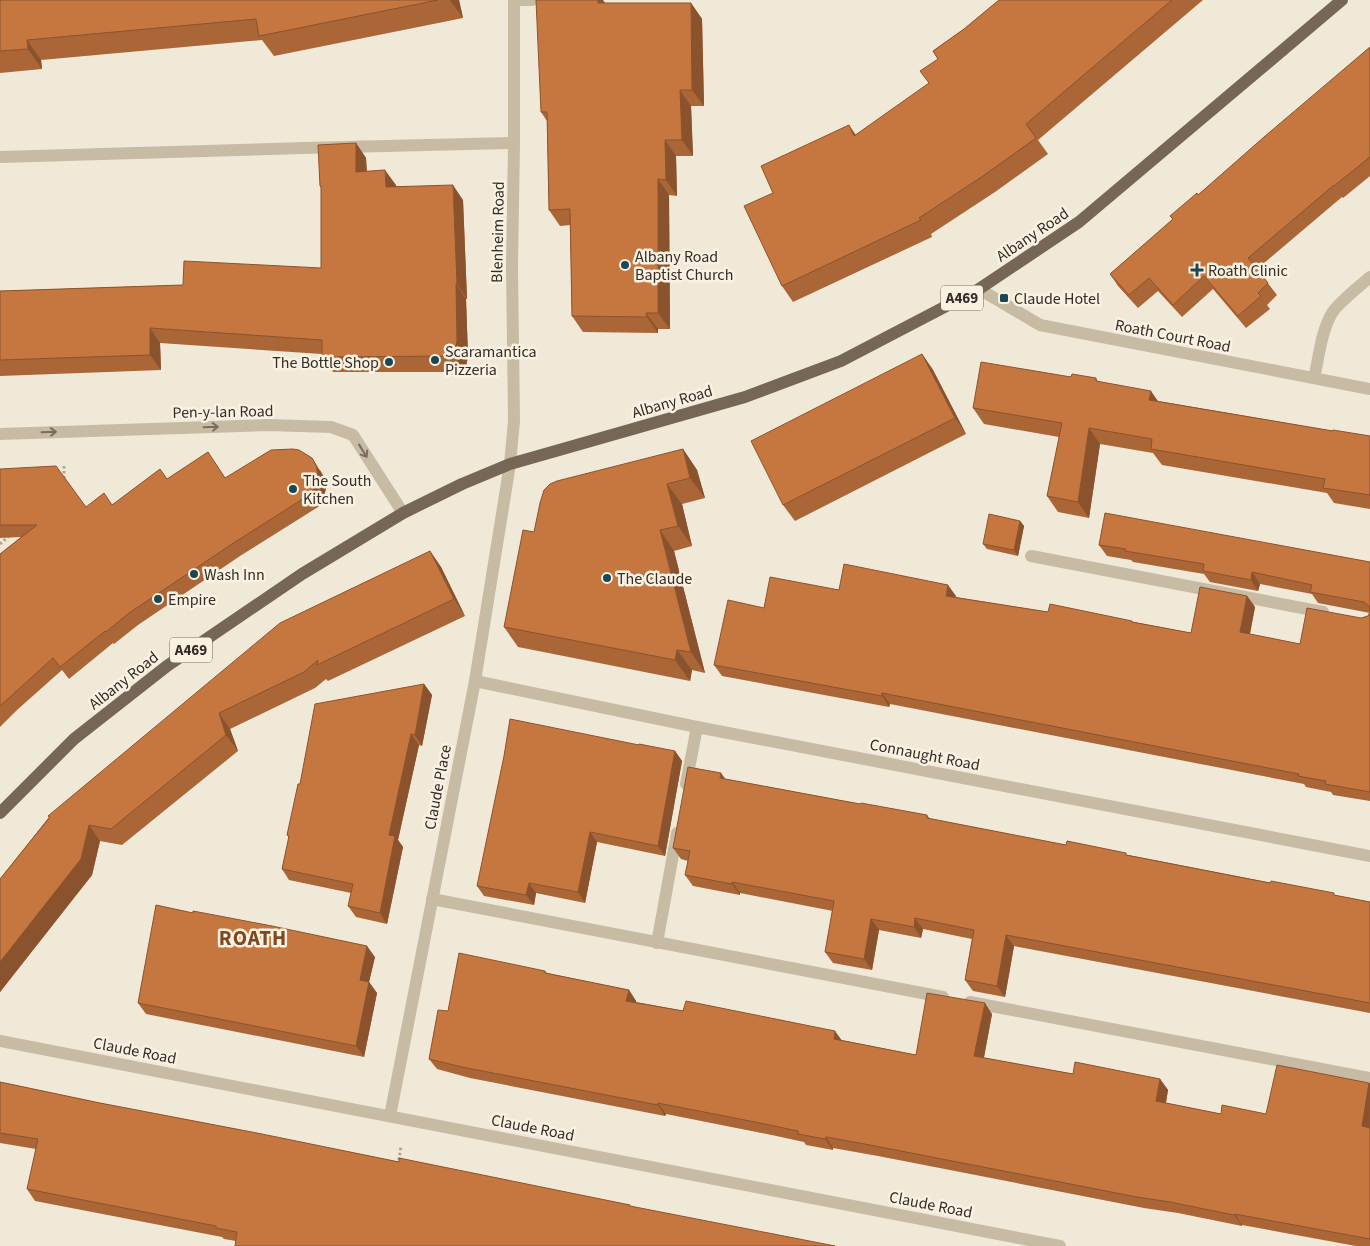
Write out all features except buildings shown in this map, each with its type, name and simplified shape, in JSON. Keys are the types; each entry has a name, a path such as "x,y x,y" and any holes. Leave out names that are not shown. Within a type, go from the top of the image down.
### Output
{"main road":[{"name":"Albany Road","path":"0,813 74,739 167,666 302,574 403,513 462,484 510,464 754,394 840,361 978,289 1079,222 1342,0"}],"street":[{"path":"514,0 532,0"},
{"name":"Blenheim Road","path":"510,464 514,421 512,268 514,0"},
{"path":"0,157 514,143"},
{"path":"1314,378 1325,328 1333,312 1370,278"},
{"name":"Roath Court Road","path":"978,289 1040,325 1370,389"},
{"name":"Pen-y-lan Road","path":"0,434 268,425 330,427 353,435 403,513"},
{"name":"Claude Place","path":"390,1116 475,681 505,505 510,464"},
{"path":"1031,556 1331,613"},
{"name":"Connaught Road","path":"475,681 697,727 1370,856"},
{"path":"684,795 697,727"},
{"path":"657,942 679,824"},
{"path":"432,898 1370,1078"},
{"name":"Claude Road","path":"0,1041 1060,1246"}],"path":[{"path":"64,466 64,483"},
{"path":"0,544 14,532"},
{"path":"397,1168 407,1119"}],"place":[{"name":"Albany Road Baptist Church","path":"625,265"},
{"name":"Roath Clinic","path":"1197,270"},
{"name":"Claude Hotel","path":"1004,298"},
{"name":"Scaramantica Pizzeria","path":"435,360"},
{"name":"The Bottle Shop","path":"389,362"},
{"name":"The South Kitchen","path":"293,489"},
{"name":"Wash Inn","path":"194,574"},
{"name":"The Claude","path":"607,578"},
{"name":"Empire","path":"158,599"}],"district":[{"name":"ROATH","path":"253,938"}]}
